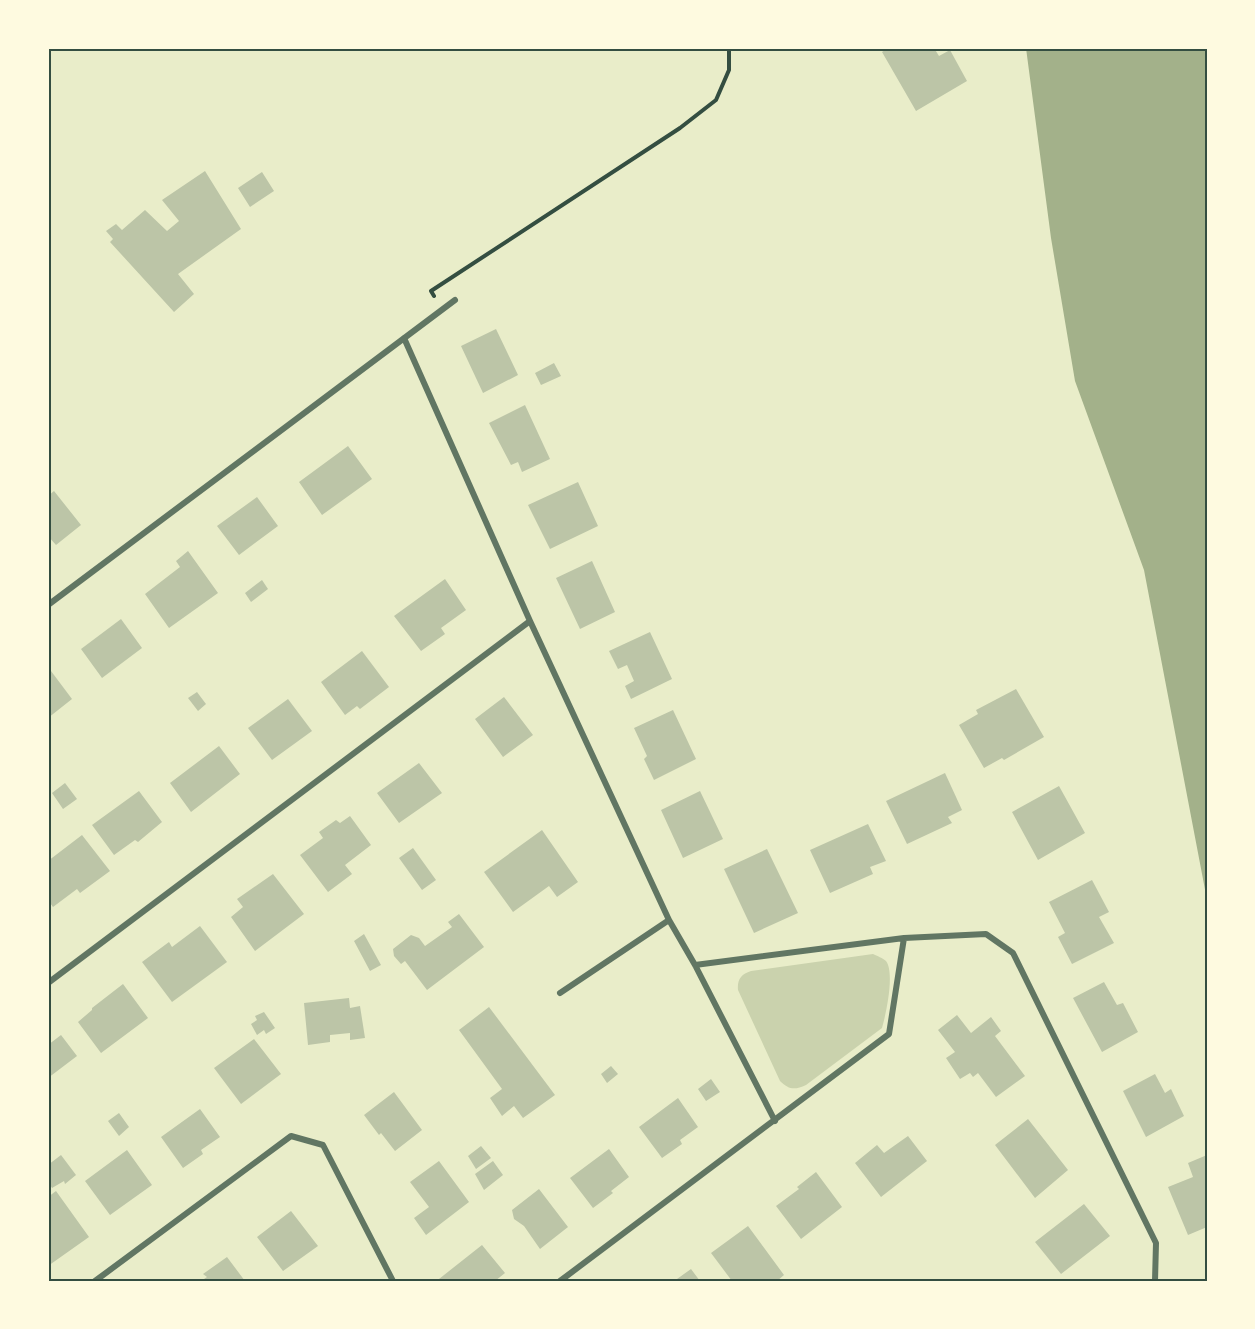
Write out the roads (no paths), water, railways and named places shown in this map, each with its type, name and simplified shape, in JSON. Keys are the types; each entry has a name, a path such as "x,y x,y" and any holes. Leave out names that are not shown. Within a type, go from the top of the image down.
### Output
{"street":[{"path":"48,605 455,300"},
{"path":"404,338 530,621 669,920 695,965 775,1121"},
{"path":"48,983 530,621"},
{"path":"560,993 669,920"},
{"path":"695,965 904,938 986,934 1013,952 1156,1243 1155,1281"},
{"path":"560,1281 890,1034 904,938"},
{"path":"95,1281 291,1136 323,1145 393,1281"}]}
